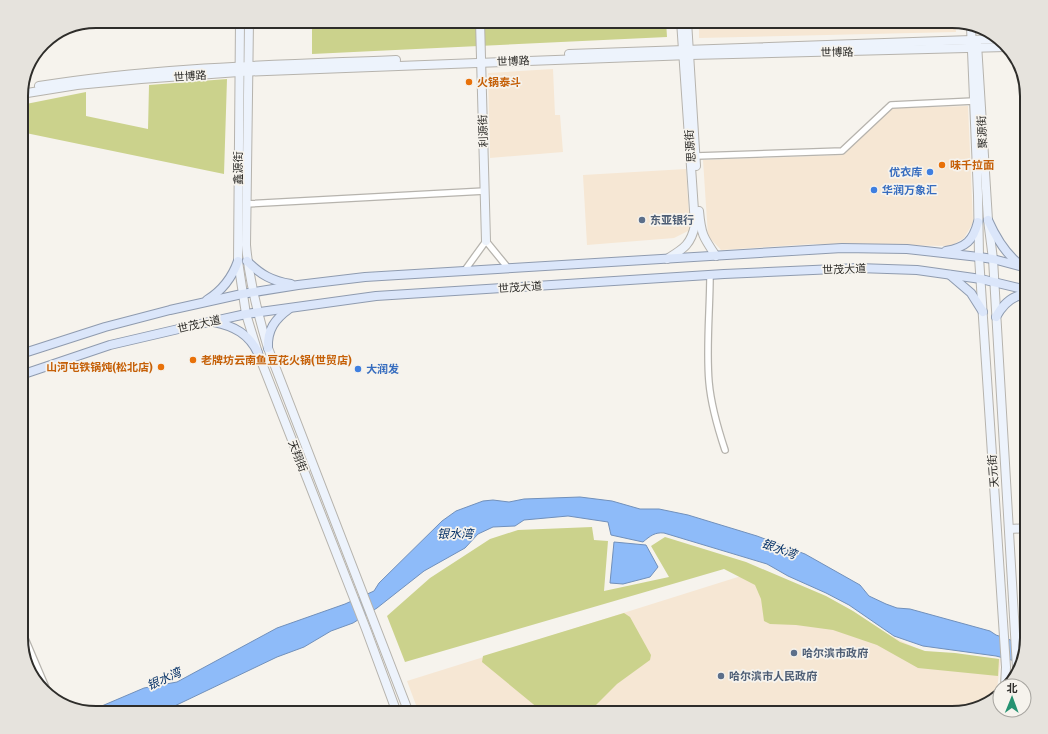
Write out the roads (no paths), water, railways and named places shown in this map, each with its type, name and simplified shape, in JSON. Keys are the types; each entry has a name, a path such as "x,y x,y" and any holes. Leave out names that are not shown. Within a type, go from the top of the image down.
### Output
{"main road":[{"name":"鑫源街","path":"241,28 244,69 246,245 247,261 258,312"},
{"name":"鑫源街","path":"246,314 238,261 244,69 248,28"},
{"name":"利源街","path":"480,28 486,241"},
{"name":"思源街","path":"682,28 686,52 702,232 716,256"},
{"name":"思源街","path":"667,259 687,245 692,237 695,225 686,52 687,28"},
{"name":"聚源街","path":"972,31 988,220 993,258"},
{"name":"聚源街","path":"976,32 974,45 974,101 978,257"},
{"name":"世博路","path":"974,45 993,41"},
{"name":"世博路","path":"29,87 154,71 244,69 686,52 974,45 999,47"},
{"name":"世博路","path":"28,93 77,85 244,69"},
{"path":"988,220 994,235 1006,253 1020,264"},
{"path":"938,252 954,250 966,244 974,235 978,222"},
{"name":"世茂大道","path":"28,352 105,327 242,294 298,285 366,277 842,248 907,249 938,252 993,258 1020,266"},
{"name":"天元街","path":"978,257 981,279 1006,667 1005,678"},
{"name":"天元街","path":"993,258 1017,660"},
{"path":"202,303 216,295 223,288 233,273 238,261"},
{"path":"247,261 253,268 276,282 298,285"},
{"name":"世茂大道","path":"28,373 110,345 200,324 246,314 301,305 376,296 710,275 858,268 917,270 950,274 981,279 1020,288"},
{"path":"950,274 971,293 983,312"},
{"path":"996,317 1005,303 1020,295"},
{"path":"268,348 268,338 280,315 289,309 301,305"},
{"name":"天翔街","path":"258,312 268,348 364,592 406,706"},
{"name":"天翔街","path":"246,314 258,352 394,706"},
{"path":"200,324 212,322 232,327 250,339 258,352"},
{"path":"1010,529 1020,528"}],"street":[{"path":"696,156 842,151 892,105 974,101"},
{"path":"246,204 485,191"},
{"path":"465,270 486,241 508,268"},
{"path":"710,275 709,383 719,433 725,450"},
{"path":"29,647 43,680"}],"water":[{"name":"银水湾","path":"580,497 612,501 640,509 659,509 688,515 757,536 805,554 860,585 869,596 886,604 990,631 996,635 1019,643 1018,656 1016,661 996,656 923,646 894,636 849,605 788,576 767,564 664,533 653,535 643,542 611,535 608,522 568,516 524,520 515,526 493,527 478,534 465,548 424,571 377,608 353,623 331,631 304,647 277,657 175,706 102,706 144,688 177,682 277,628 345,604 374,591 379,583 442,521 456,511 483,501 493,500 509,502 524,499"},
{"path":"614,542 646,545 658,567 650,577 623,584 610,583"}],"place":[{"name":"火锅泰斗","path":"469,82"},
{"name":"味千拉面","path":"942,165"},
{"name":"优衣库","path":"930,172"},
{"name":"华润万象汇","path":"874,190"},
{"name":"东亚银行","path":"642,220"},
{"name":"老牌坊云南鱼豆花火锅(世贸店)","path":"193,360"},
{"name":"山河屯铁锅炖(松北店)","path":"161,367"},
{"name":"大润发","path":"358,369"},
{"name":"哈尔滨市政府","path":"794,653"},
{"name":"哈尔滨市人民政府","path":"721,676"}]}
